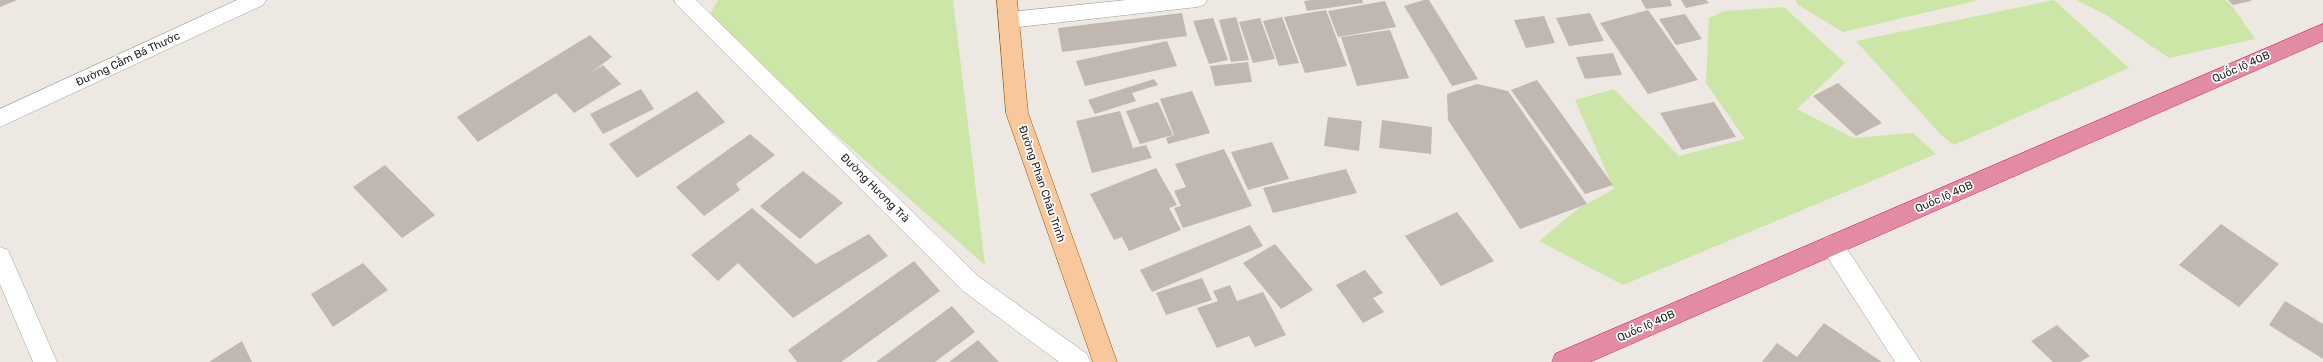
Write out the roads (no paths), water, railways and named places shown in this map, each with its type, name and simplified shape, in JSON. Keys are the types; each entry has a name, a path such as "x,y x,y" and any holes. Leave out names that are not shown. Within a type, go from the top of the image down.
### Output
{"highway":[{"name":"Quốc lộ 40B","path":"1564,362 2323,32"}],"main road":[{"name":"Đường Phan Châu Trinh","path":"1008,10 1017,113 1105,362"}],"street":[{"name":"Đường Cầm Bá Thước","path":"0,118 256,0"},
{"name":"Đường Hương Trà","path":"684,0 971,284 1078,362"},
{"path":"1008,10 1196,0"},
{"path":"1832,245 1909,362"},
{"path":"0,257 45,362"}]}
